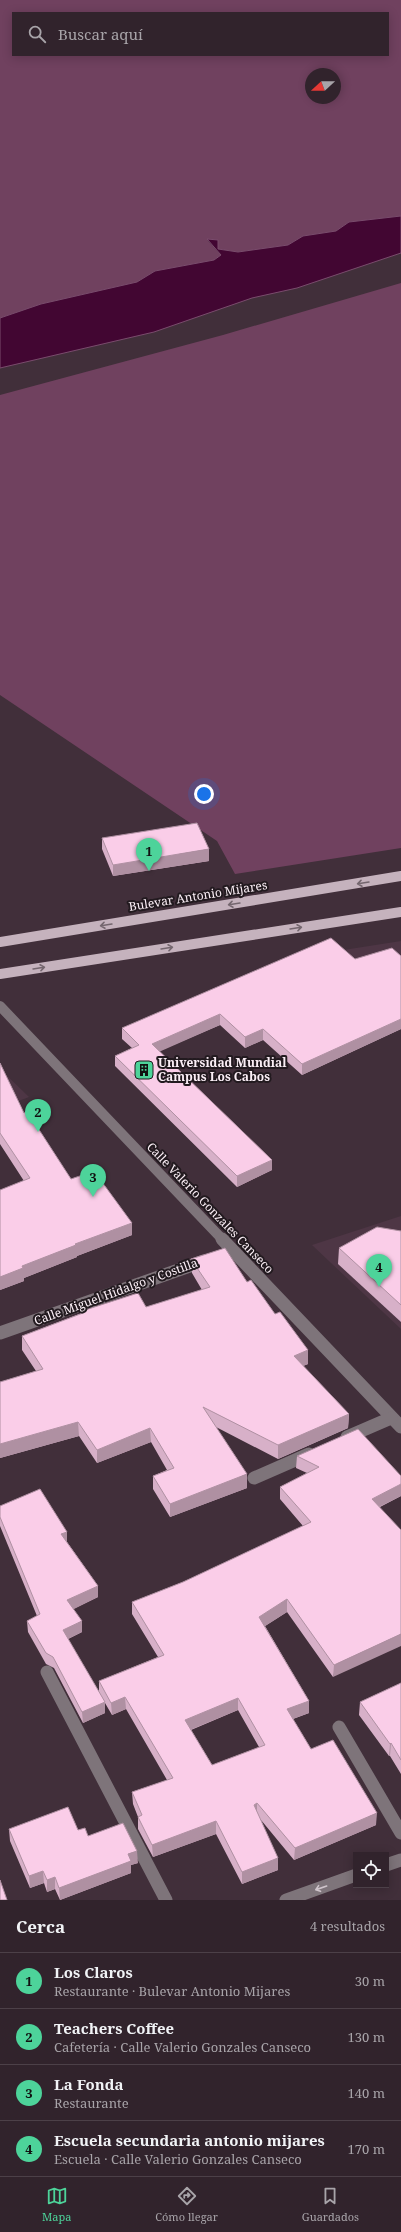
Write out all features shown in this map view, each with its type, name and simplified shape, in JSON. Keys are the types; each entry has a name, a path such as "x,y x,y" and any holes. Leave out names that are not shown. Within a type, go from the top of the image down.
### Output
{"main road":[{"name":"Bulevar Antonio Mijares","path":"0,942 401,876"},
{"path":"0,974 401,912"}],"street":[{"name":"Calle Valerio Gonzales Canseco","path":"0,1006 401,1427"},
{"name":"Calle Miguel Hidalgo y Costilla","path":"0,1333 232,1250"},
{"path":"333,1443 391,1418"},
{"path":"254,1478 319,1449"},
{"path":"47,1672 166,1900"},
{"path":"339,1726 401,1833"},
{"path":"389,1864 401,1860"},
{"path":"286,1900 353,1876"}],"shaded area":[{"path":"0,0 401,0 401,216 349,222 336,231 303,236 288,245 238,252 218,249 207,240 221,255 214,260 155,271 137,282 41,304 0,318"},
{"path":"401,216 401,253 297,288 252,298 154,332 0,368 0,318 41,304 137,282 155,271 214,260 221,255 207,239 218,240 218,249 238,252 288,245 303,236 336,231 349,222"},
{"path":"401,283 401,848 235,874 217,841 0,695 0,395 223,335"},
{"path":"401,941 401,1000 337,951"},
{"path":"0,1069 29,1097 0,1108"},
{"path":"401,1216 401,1329 312,1245"}],"building":[{"path":"197,823 209,849 113,865 102,838"},
{"name":"Universidad Mundial Campus Los Cabos","path":"331,938 355,959 392,948 401,956 401,1019 302,1064 263,1029 245,1037 220,1014 152,1044 272,1160 237,1176 115,1056 139,1045 122,1028"},
{"path":"0,1063 24,1113 27,1111 71,1179 94,1171 132,1223 75,1244 76,1245 22,1266 23,1268 0,1277 0,1190 30,1178 0,1133"},
{"path":"377,1227 401,1231 401,1305 339,1248"},
{"path":"225,1248 247,1282 251,1280 275,1314 280,1312 308,1350 294,1356 349,1414 278,1445 203,1407 247,1474 170,1504 153,1476 174,1468 150,1428 97,1450 78,1422 0,1444 0,1382 43,1369 22,1336 83,1313 82,1311 138,1293 146,1307 210,1287 191,1259"},
{"path":"358,1429 401,1476 401,1484 372,1499 401,1530 401,1634 334,1665 287,1599 259,1617 309,1701 287,1709 311,1749 333,1740 377,1813 295,1848 257,1803 254,1805 278,1858 242,1872 216,1821 152,1845 138,1817 142,1815 132,1792 173,1778 125,1697 111,1703 99,1681 164,1655 132,1602 183,1582 311,1522 280,1487 319,1467 297,1456","holes":["238,1698 265,1745 212,1765 185,1720"]},
{"path":"40,1489 67,1532 61,1534 98,1586 67,1600 82,1621 63,1630 105,1702 82,1712 53,1657 46,1653 27,1621 40,1614 0,1517 0,1506"},
{"path":"401,1683 401,1760 391,1743 390,1744 360,1702"},
{"path":"68,1807 78,1830 85,1828 88,1836 123,1823 137,1851 128,1854 131,1861 59,1888 55,1877 47,1880 43,1871 29,1876 9,1829"},
{"path":"0,1880 7,1900 0,1900"}],"place":[{"name":"Los Claros","path":"149,871"},
{"name":"Universidad Mundial Campus Los Cabos","path":"144,1070"},
{"name":"Teachers Coffee","path":"38,1132"},
{"name":"La Fonda","path":"93,1197"},
{"name":"Escuela secundaria antonio mijares","path":"379,1287"}]}
